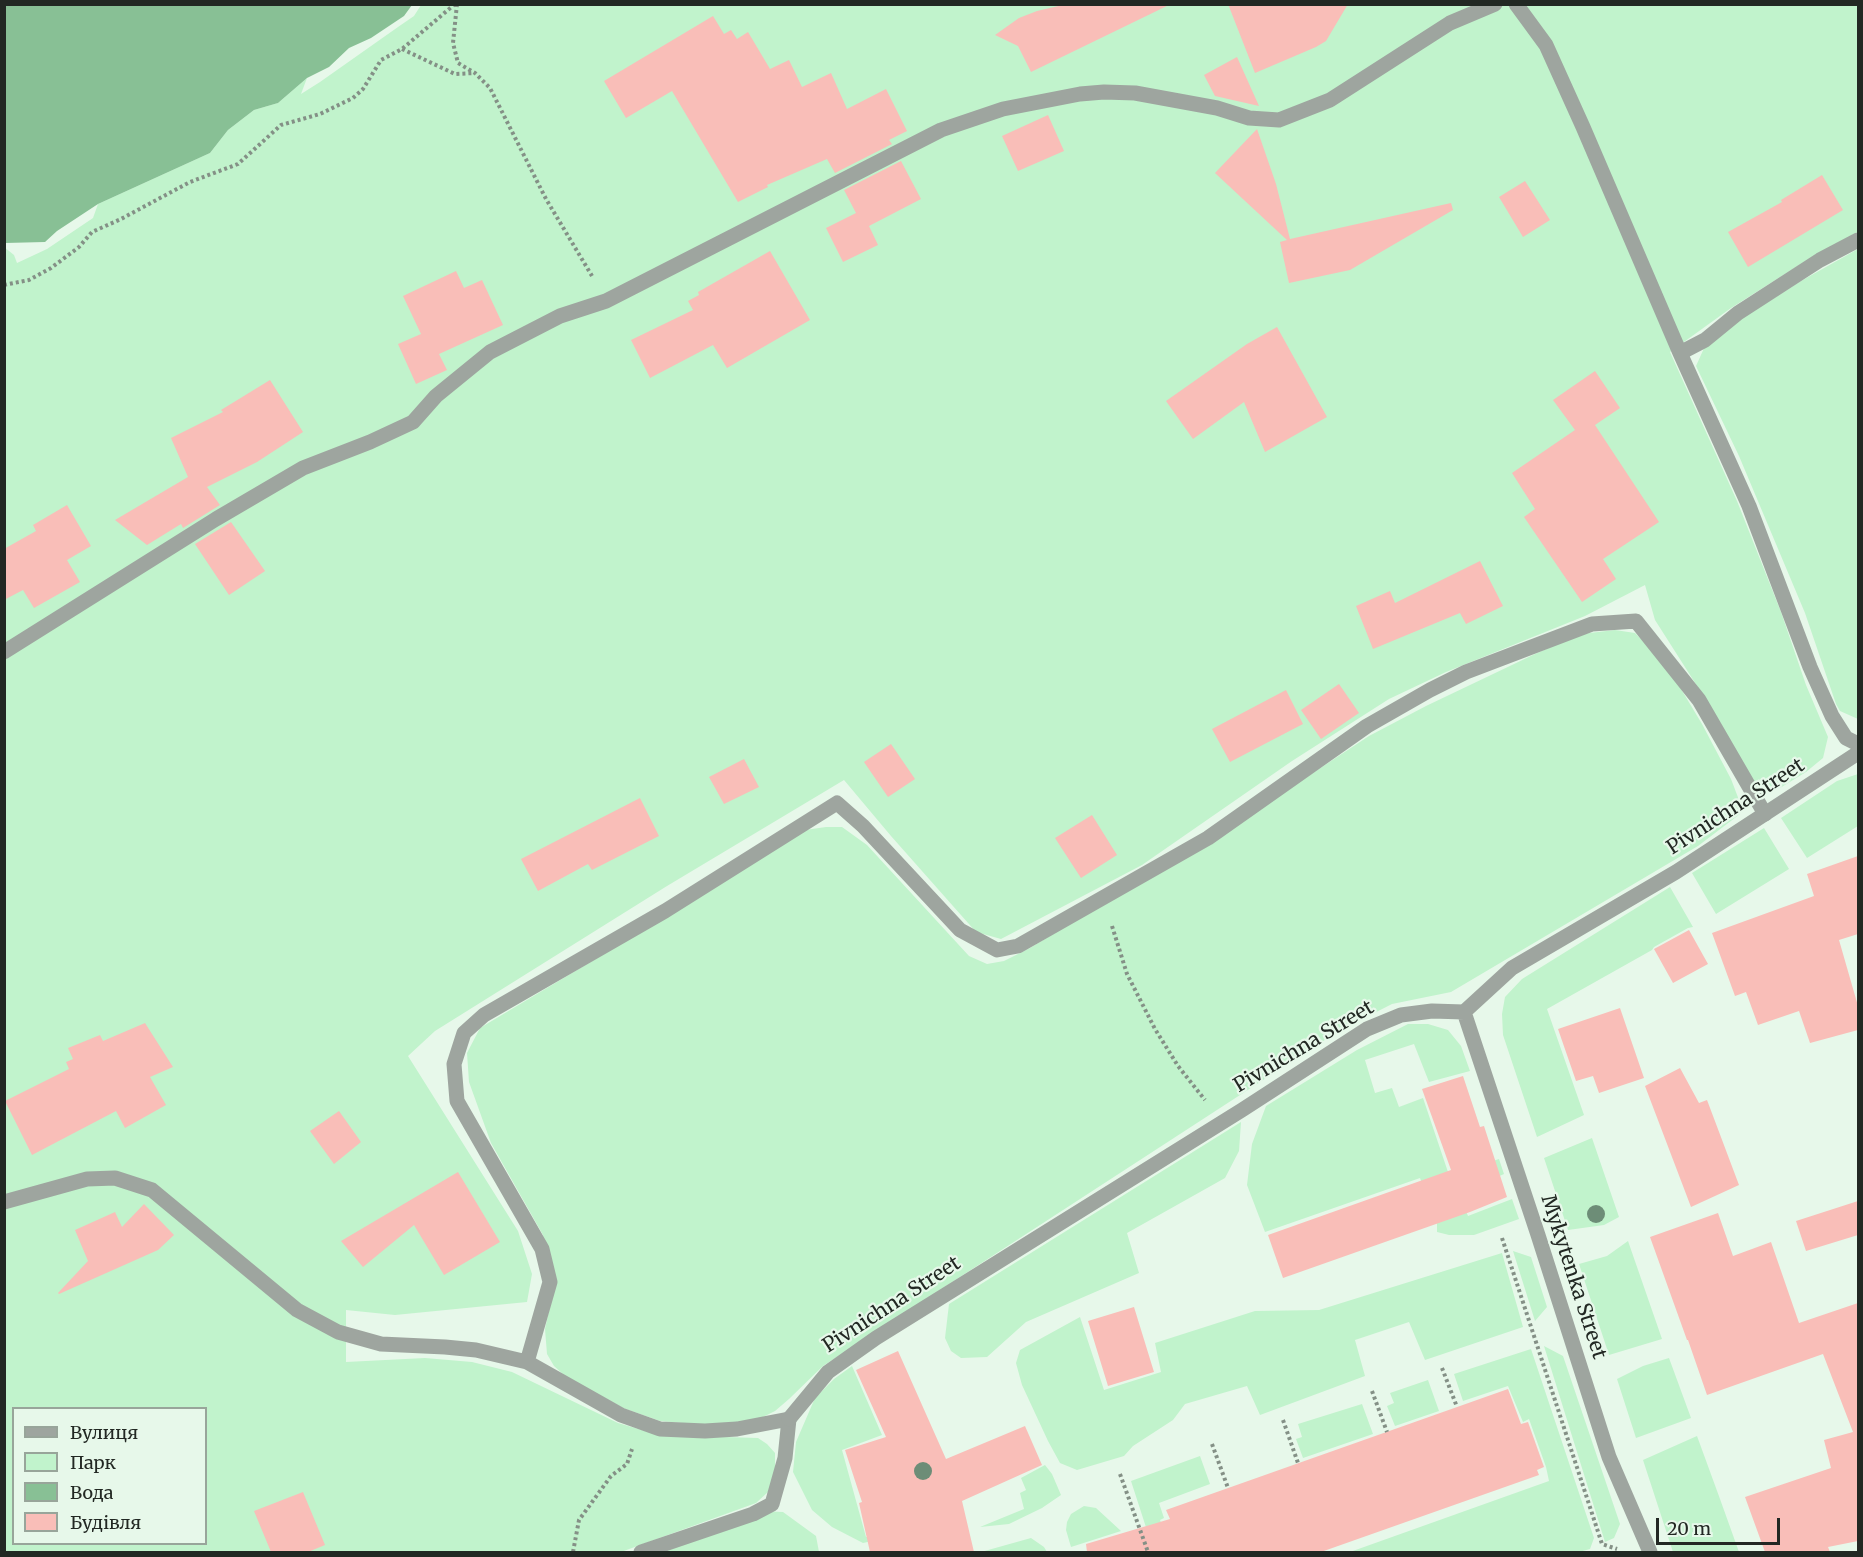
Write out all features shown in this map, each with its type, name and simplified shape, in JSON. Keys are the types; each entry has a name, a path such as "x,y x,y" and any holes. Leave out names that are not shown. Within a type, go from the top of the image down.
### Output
{"street":[{"path":"4,652 216,519 303,468 370,442 413,422 436,396 490,352 560,316 606,301 941,130 1003,110 1080,94 1104,92 1136,93 1217,108 1249,118 1279,120 1330,100 1450,23 1495,4"},
{"path":"1516,4 1546,45 1610,188 1680,353 1749,506 1810,667 1832,716 1846,738 1858,744"},
{"path":"1680,353 1705,339 1738,313 1820,260 1858,240"},
{"path":"527,1362 550,1282 542,1249 457,1101 454,1064 464,1033 484,1015 665,911 837,803 862,826 960,930 997,950 1018,946 1208,838 1383,717 1466,672 1592,624 1636,621 1699,700 1765,814"},
{"name":"Pivnichna Street","path":"789,1419 828,1372 876,1338 1367,1029 1401,1015 1432,1011 1464,1012 1512,969 1676,872 1858,753"},
{"name":"Mykytenka Street","path":"1464,1012 1609,1457 1650,1552"},
{"path":"4,1202 87,1179 114,1178 152,1190 297,1310 338,1332 381,1344 476,1350 527,1362 621,1415 660,1429 705,1431 737,1429 789,1419 784,1458 772,1504 753,1514 641,1552"}],"path":[{"path":"4,285 29,280 51,268 79,247 92,232 190,182 238,164 281,125 320,114 353,98 363,89 381,60 402,49 456,4"},
{"path":"456,4 453,43 458,63 476,73 490,88 542,190 606,301"},
{"path":"402,49 454,74 476,73"},
{"path":"1100,899 1116,934 1127,974 1155,1029 1178,1066 1222,1122"},
{"path":"1502,1238 1602,1544 1620,1552"},
{"path":"1442,1368 1457,1407"},
{"path":"1372,1391 1387,1432"},
{"path":"573,1552 579,1520 606,1482 627,1464 630,1457 632,1448 628,1427 621,1415"},
{"path":"1283,1420 1298,1463"},
{"path":"1212,1444 1228,1488"},
{"path":"1120,1474 1148,1552"}],"green space":[{"path":"421,5 1858,5 1858,232 1815,255 1731,308 1670,352 1737,501 1781,612 1806,685 1828,737 1823,758 1780,788 1758,786 1752,782 1720,722 1655,620 1645,585 1585,616 1446,672 1389,699 1292,761 1142,865 1001,939 976,932 844,780 667,886 435,1031 408,1056 518,1231 532,1274 527,1302 395,1315 346,1310 346,1362 425,1358 472,1362 512,1372 618,1423 659,1435 758,1438 775,1453 775,1472 768,1492 756,1503 621,1552 5,1552 4,247 14,255 17,263 47,249 93,218 98,204 210,153 228,130 254,110 278,103 307,78 301,94 414,16"},
{"path":"1858,249 1858,719 1840,711 1836,704 1805,613 1739,456 1696,366 1705,346 1739,320"},
{"path":"1615,630 1635,633 1666,664 1702,724 1731,779 1739,800 1740,814 1698,846 1451,992 1392,1004 1337,1032 823,1366 775,1411 763,1417 738,1424 705,1425 660,1421 623,1408 565,1376 554,1366 547,1354 545,1329 551,1301 543,1235 491,1143 469,1082 467,1053 480,1028 805,830 826,827 842,827 867,845 969,956 987,964 1004,961 1030,948 1255,811 1369,736 1426,706 1581,634"},
{"path":"1858,774 1858,826 1807,858 1781,818 1837,781"},
{"path":"1764,828 1789,869 1716,914 1692,873"},
{"path":"1670,887 1693,927 1547,1009 1584,1115 1537,1137 1503,1035 1502,1014 1505,997 1522,979"},
{"path":"1408,1024 1428,1024 1448,1030 1461,1046 1470,1071 1429,1082 1414,1044 1365,1060 1375,1093 1392,1088 1399,1107 1423,1098 1449,1175 1499,1159 1504,1174 1459,1194 1468,1216 1512,1199 1519,1219 1474,1235 1449,1235 1437,1232 1437,1224 1420,1178 1265,1232 1247,1185 1252,1144 1266,1106 1357,1050"},
{"path":"1241,1122 1239,1151 1225,1178 1127,1233 1139,1273 1026,1322 987,1357 961,1358 951,1351 945,1338 949,1304"},
{"path":"1592,1138 1619,1217 1604,1225 1568,1230 1544,1158"},
{"path":"1628,1241 1662,1339 1609,1355 1579,1264 1607,1256"},
{"path":"1513,1251 1531,1257 1547,1307 1535,1321"},
{"path":"1502,1253 1523,1327 1425,1360 1409,1322 1355,1340 1365,1376 1260,1415 1247,1386 1185,1404 1173,1420 1133,1446 1124,1456 1077,1470 1060,1463 1022,1385 1016,1363 1020,1350 1080,1317 1104,1390 1161,1372 1155,1343 1255,1311 1319,1310"},
{"path":"1544,1346 1563,1356 1620,1524 1614,1538 1605,1542"},
{"path":"1531,1349 1594,1538 1590,1549 1579,1552 1350,1552 1549,1481 1529,1419 1523,1422 1508,1386 1463,1401 1454,1374"},
{"path":"1669,1358 1691,1418 1636,1438 1617,1379 1643,1366"},
{"path":"852,1366 882,1435 842,1450 866,1537 886,1533 905,1534 863,1543 832,1527 812,1510 793,1472 796,1442 815,1398 834,1379"},
{"path":"1428,1380 1439,1411 1395,1426 1387,1406 1394,1403 1390,1393"},
{"path":"1362,1404 1373,1434 1303,1458 1296,1439 1302,1437 1298,1424"},
{"path":"1697,1436 1739,1552 1673,1552 1643,1460"},
{"path":"1200,1456 1210,1484 1159,1503 1164,1518 1160,1520 1171,1549 1169,1552 1154,1552 1131,1481"},
{"path":"1045,1465 1052,1474 1061,1495 1042,1508 1009,1524 980,1527 1024,1509 1020,1493 1026,1490 1021,1478"},
{"path":"1084,1506 1096,1508 1121,1531 1071,1547 1066,1530 1067,1522 1071,1514"},
{"path":"760,1511 783,1512 816,1536 819,1552 654,1552"},
{"path":"1031,1538 1047,1552 981,1552"}],"water":[{"path":"4,5 412,5 404,16 371,38 349,48 329,67 307,78 278,103 254,110 228,130 210,153 98,204 57,231 45,242 5,243"}],"building":[{"path":"1067,4 1171,4 1031,72 1018,46 995,35 1019,18"},
{"path":"1228,4 1348,4 1326,41 1255,73"},
{"path":"713,16 724,34 731,30 737,39 748,32 770,69 789,60 802,87 831,73 847,109 886,89 907,131 889,140 892,144 835,173 827,159 767,185 768,187 738,202 672,91 626,118 604,81"},
{"path":"1237,57 1259,106 1215,96 1204,75"},
{"path":"1048,115 1064,151 1018,171 1002,136"},
{"path":"1257,129 1276,184 1290,239 1451,203 1453,210 1350,270 1289,283 1280,242 1287,240 1215,173"},
{"path":"901,161 921,199 869,226 878,245 843,262 826,228 856,213 844,190"},
{"path":"1822,175 1843,210 1748,267 1728,232 1782,202 1781,200"},
{"path":"1525,181 1550,220 1523,237 1499,197"},
{"path":"770,251 810,320 727,368 713,345 650,378 631,340 693,310 688,301 699,295 698,292"},
{"path":"456,271 464,288 482,280 503,325 439,354 447,370 416,384 398,344 421,334 403,296"},
{"path":"1277,327 1327,417 1265,452 1244,402 1193,439 1166,401 1247,344"},
{"path":"1595,371 1620,408 1595,425 1659,522 1603,559 1616,579 1582,602 1524,517 1535,509 1512,473 1575,430 1553,400"},
{"path":"270,380 303,432 257,462 207,487 220,505 183,528 181,524 147,545 115,520 188,477 171,438 223,412 221,410"},
{"path":"67,505 91,546 67,560 80,582 34,608 23,590 4,600 4,549 36,531 33,525"},
{"path":"231,522 265,571 229,595 195,544"},
{"path":"1480,561 1503,606 1466,624 1460,613 1373,649 1356,606 1390,591 1395,603"},
{"path":"1339,684 1359,713 1321,739 1301,710"},
{"path":"1286,690 1303,724 1230,762 1212,729"},
{"path":"891,744 915,779 888,797 864,762"},
{"path":"744,759 759,787 724,804 709,777"},
{"path":"640,798 659,836 592,870 588,864 538,891 521,859"},
{"path":"1092,815 1117,855 1081,878 1055,838"},
{"path":"1858,856 1858,934 1839,940 1858,1006 1858,1030 1810,1043 1799,1011 1758,1025 1746,992 1735,996 1712,933 1814,896 1807,874"},
{"path":"1689,930 1708,964 1673,983 1654,949"},
{"path":"1620,1008 1644,1078 1599,1093 1593,1076 1576,1081 1558,1029"},
{"path":"145,1023 173,1067 150,1077 166,1105 125,1128 116,1111 32,1155 5,1101 69,1069 66,1062 73,1059 68,1048 100,1035 103,1041"},
{"path":"1680,1068 1699,1103 1707,1100 1739,1185 1691,1207 1645,1086"},
{"path":"1463,1076 1480,1127 1484,1126 1507,1197 1283,1278 1268,1235 1451,1170 1422,1089"},
{"path":"339,1111 361,1142 334,1164 310,1131"},
{"path":"458,1172 500,1242 444,1275 414,1225 363,1267 341,1241"},
{"path":"1858,1201 1858,1235 1806,1251 1796,1221"},
{"path":"144,1204 174,1235 158,1250 59,1294 88,1261 75,1230 115,1212 122,1227"},
{"path":"1718,1213 1733,1256 1771,1242 1799,1323 1858,1303 1858,1541 1828,1547 1830,1552 1765,1552 1745,1497 1831,1468 1824,1440 1853,1432 1823,1354 1707,1395 1650,1237"},
{"path":"1134,1307 1154,1372 1108,1386 1088,1321"},
{"path":"898,1351 946,1459 1025,1426 1042,1465 962,1501 974,1552 870,1552 859,1503 862,1502 845,1450 886,1437 856,1370"},
{"path":"1508,1389 1521,1424 1528,1422 1544,1467 1537,1470 1539,1475 1321,1552 1087,1552 1086,1544 1170,1519 1166,1510"},
{"path":"303,1492 325,1545 308,1552 271,1552 254,1511"}]}
